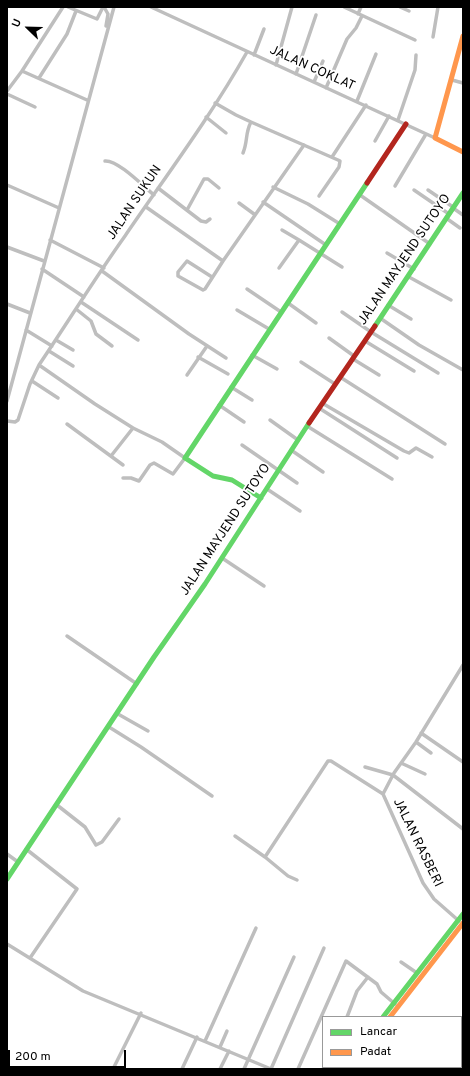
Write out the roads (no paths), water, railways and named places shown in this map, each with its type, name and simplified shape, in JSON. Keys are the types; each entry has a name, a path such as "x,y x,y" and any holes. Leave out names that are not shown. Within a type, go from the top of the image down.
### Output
{"street":[{"path":"35,107 7,93 63,7"},
{"path":"68,7 97,19 104,7"},
{"path":"100,56 108,18 104,7"},
{"path":"7,401 114,7"},
{"name":"JALAN COKLAT","path":"151,7 366,105 463,152"},
{"path":"163,12 164,7"},
{"path":"276,65 292,8 287,7"},
{"path":"344,7 415,40"},
{"path":"326,88 347,39 356,28 361,7"},
{"path":"400,7 409,11"},
{"path":"433,36 438,7"},
{"path":"39,78 67,34 76,11"},
{"path":"296,74 316,15"},
{"path":"254,55 264,29"},
{"path":"436,138 463,36"},
{"name":"JALAN SUKUN","path":"7,421 15,422 18,420 32,381 40,365 84,297 206,117 247,52"},
{"path":"357,102 376,54"},
{"path":"398,120 415,70 416,55"},
{"path":"314,82 323,61"},
{"path":"22,71 88,100"},
{"path":"452,80 463,83"},
{"path":"215,103 236,115 332,157 341,163 319,196"},
{"path":"332,157 366,105"},
{"path":"375,141 389,116"},
{"path":"206,117 226,133"},
{"path":"243,153 246,147 246,130 252,122"},
{"path":"123,478 131,478 139,481 150,465 154,463 173,474 406,124"},
{"path":"395,186 426,134"},
{"path":"212,277 187,261 178,275 201,290 205,289 254,214 304,145"},
{"path":"104,161 110,161 123,168 154,194"},
{"path":"187,210 204,179 208,179 219,188"},
{"path":"7,185 59,208"},
{"path":"273,187 308,204 340,224"},
{"path":"158,188 204,222 210,219"},
{"path":"414,190 448,216 460,228"},
{"path":"428,190 463,214"},
{"name":"JALAN MAYJEND SUTOYO","path":"7,879 222,558 353,357 409,277 463,193"},
{"path":"360,195 430,244"},
{"path":"263,202 326,245"},
{"path":"239,203 254,214"},
{"path":"146,207 223,261"},
{"path":"282,230 342,267"},
{"path":"50,240 103,269 207,346 226,358"},
{"path":"279,268 299,240"},
{"path":"7,247 44,261"},
{"path":"387,253 414,269"},
{"path":"42,269 84,297"},
{"path":"409,277 451,300"},
{"path":"247,289 281,312"},
{"path":"81,302 138,340"},
{"path":"288,303 316,323"},
{"path":"7,304 30,313"},
{"path":"388,305 411,319"},
{"path":"76,309 91,322 96,334 112,346"},
{"path":"237,310 269,330"},
{"path":"342,312 371,332 438,373"},
{"path":"380,318 419,345 463,370"},
{"path":"26,330 52,346"},
{"path":"329,338 379,375"},
{"path":"56,340 73,350"},
{"path":"365,341 414,371"},
{"path":"187,375 207,346"},
{"path":"49,351 73,366"},
{"path":"252,355 277,369"},
{"path":"198,357 228,374"},
{"path":"300,362 336,384"},
{"path":"40,365 133,428 162,442 212,476 232,480 261,498"},
{"path":"340,377 445,444"},
{"path":"32,381 58,398"},
{"path":"231,387 252,400"},
{"path":"219,405 244,422"},
{"path":"321,405 408,453 416,448 432,457"},
{"path":"321,405 397,458"},
{"path":"270,420 298,440"},
{"path":"67,424 123,465"},
{"path":"307,426 392,479"},
{"path":"111,456 133,428"},
{"path":"242,444 297,483"},
{"path":"291,450 323,472"},
{"path":"267,489 300,511"},
{"path":"222,558 264,586"},
{"path":"67,636 137,684"},
{"name":"JALAN RASBERI","path":"462,923 439,905 426,888 383,794 393,775 416,742 463,665"},
{"path":"118,714 148,731"},
{"path":"109,727 212,796"},
{"path":"421,733 463,762"},
{"path":"416,742 431,753"},
{"path":"265,857 328,761 331,761 383,794"},
{"path":"401,763 425,774"},
{"path":"365,766 393,775 463,830"},
{"path":"57,805 85,827 96,845 102,842 119,819"},
{"path":"235,836 265,857 288,876 297,880"},
{"path":"26,850 77,889 30,958"},
{"path":"7,854 18,862"},
{"path":"384,1016 396,1005 462,923 463,914"},
{"path":"390,1016 417,973 462,923"},
{"path":"205,1041 256,928"},
{"path":"7,944 83,991 141,1013 271,1069 324,948"},
{"path":"244,1069 294,957"},
{"path":"298,1069 346,961 368,977 396,1005"},
{"path":"402,962 417,973"},
{"path":"347,1016 357,991 368,977"},
{"path":"114,1069 141,1013"},
{"path":"220,1048 228,1031"},
{"path":"182,1069 197,1037"},
{"path":"220,1069 228,1051"}]}
